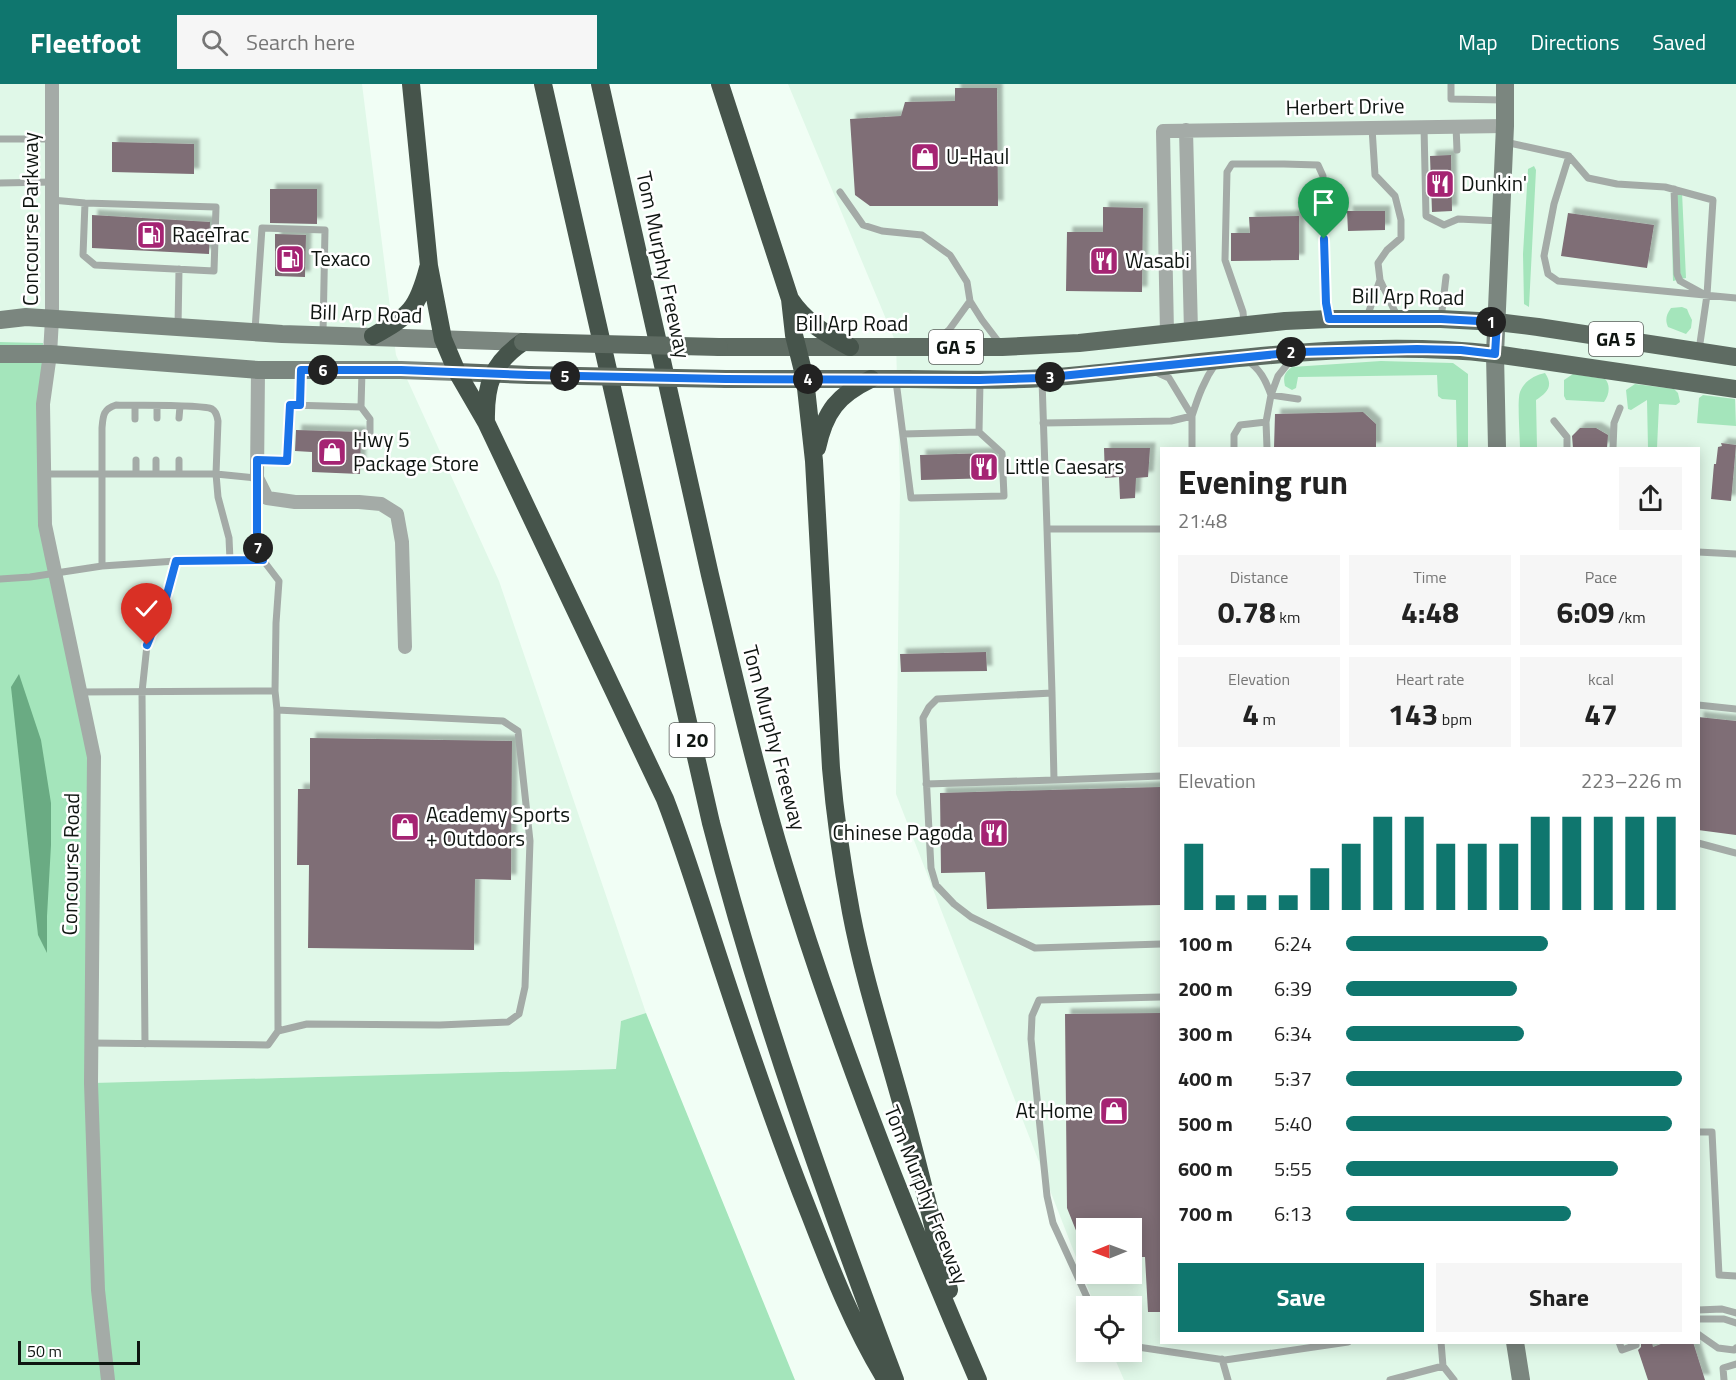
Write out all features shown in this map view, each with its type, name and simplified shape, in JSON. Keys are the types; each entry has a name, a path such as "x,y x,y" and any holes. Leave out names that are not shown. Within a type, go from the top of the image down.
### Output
{"highway":[{"path":"411,84 429,266 443,339 457,372 486,422 665,799 684,847 748,1045 801,1193 837,1283 867,1347 886,1380"},
{"name":"I 20","path":"543,84 703,788 733,908 757,990 833,1214 896,1380"},
{"name":"Tom Murphy Freeway","path":"600,84 735,682 783,863 867,1109 907,1212 978,1380"},
{"path":"720,84 790,299 796,347 805,379 814,461 831,768 849,903 864,970 909,1131 964,1347"},
{"path":"373,336 409,313 420,294 429,266"},
{"path":"790,299 807,320 850,347"},
{"path":"486,422 486,396 493,373 510,351 523,342"},
{"path":"814,461 820,432 831,409 850,390 872,379"}],"main road":[{"path":"1497,447 1495,354 1505,92"},
{"name":"Bill Arp Road","path":"0,320 26,317 255,333 523,342 719,347 1002,347 1079,343 1285,321 1441,319 1538,327 1736,357"},
{"name":"GA 5","path":"0,354 50,354 258,370 362,370 726,379 980,380 1041,378 1298,352 1417,349 1461,350 1495,354 1736,388"},
{"path":"1515,1344 1521,1380"}],"street":[{"name":"Concourse Parkway","path":"50,354 52,84"},
{"name":"Herbert Drive","path":"1167,333 1163,131 1456,126 1505,134"},
{"path":"1186,130 1191,331"},
{"name":"Concourse Road","path":"50,354 43,404 45,525 94,757 90,1043 98,1290 108,1380"},
{"path":"258,370 257,478 267,498 295,502 381,504 397,514 402,542 405,647"}],"lane":[{"path":"1451,84 1451,99 1505,92"},
{"path":"1456,126 1457,150"},
{"path":"1424,127 1426,216 1444,225 1458,219 1501,221"},
{"path":"1372,128 1375,175 1395,196 1401,220 1401,238 1387,250 1378,263 1380,280 1398,319"},
{"path":"1505,134 1569,156 1587,178 1617,184 1665,187 1713,200 1707,295 1699,351"},
{"path":"0,139 52,139"},
{"path":"1569,156 1554,204 1544,256 1548,274 1558,281 1736,298"},
{"path":"1244,325 1243,312 1225,260 1227,172 1232,164 1318,165 1323,176 1326,303 1329,319"},
{"path":"0,183 52,182"},
{"path":"1674,189 1677,273 1680,281 1707,295"},
{"path":"840,192 863,225 882,231 922,235 950,255 967,282 970,301 1002,347"},
{"path":"52,200 216,207 214,271 95,265 83,255 85,203"},
{"path":"1444,225 1446,235"},
{"path":"255,333 262,228 325,230 323,335"},
{"path":"178,269 178,327"},
{"path":"1441,319 1446,277"},
{"path":"1366,319 1380,280"},
{"path":"930,347 949,330 970,301"},
{"path":"1267,447 1266,422 1270,395 1278,375 1298,352"},
{"path":"1241,358 1250,363 1265,378 1270,395"},
{"path":"1192,447 1192,416 1207,375 1217,361"},
{"path":"1148,368 1169,378 1192,416"},
{"path":"300,405 301,370"},
{"path":"362,370 361,407 370,419 370,443"},
{"path":"1041,378 1053,780"},
{"path":"896,379 911,498 1004,496 1002,453 979,432 903,434"},
{"path":"979,432 980,380"},
{"path":"1270,395 1298,399"},
{"path":"102,566 102,428 104,411 116,405 206,408 216,413 218,497 229,538 230,560"},
{"path":"257,460 287,461 290,405 361,407"},
{"path":"135,406 135,419"},
{"path":"157,406 157,418"},
{"path":"179,418 180,406"},
{"path":"1612,447 1614,423 1620,408"},
{"path":"1043,423 1171,420 1192,416"},
{"path":"1554,421 1567,437 1567,447"},
{"path":"1234,447 1234,435 1240,425 1266,422"},
{"path":"136,460 136,473"},
{"path":"156,460 156,473"},
{"path":"178,474 179,460"},
{"path":"45,474 216,474 257,478 257,545 263,560 279,581 275,691 277,710 278,1031 268,1045 90,1043"},
{"path":"1047,529 1160,529"},
{"path":"1700,552 1736,554"},
{"path":"0,577 55,574 102,566 176,561 263,560"},
{"path":"145,1044 141,692 147,645 166,598 176,561"},
{"path":"79,692 275,691"},
{"path":"1052,693 937,699 922,718 931,868 936,885 954,904 971,917 1035,948 1160,944"},
{"path":"1700,705 1736,709"},
{"path":"277,710 503,721 518,731 530,841 525,987 519,1014 508,1022 440,1025 307,1024 278,1031"},
{"path":"926,784 1160,776"},
{"path":"1700,844 1736,853"},
{"path":"1086,1296 1053,1223 1047,1196 1031,1039 1032,1016 1039,1000 1160,997"},
{"path":"1700,1132 1712,1132 1719,1275 1736,1276"},
{"path":"1700,1310 1722,1309 1736,1313"},
{"path":"1700,1319 1724,1318 1736,1323"},
{"path":"1700,1335 1718,1348 1734,1350 1736,1348"},
{"path":"1142,1348 1222,1359 1333,1344"},
{"path":"1441,1344 1443,1366 1454,1380"},
{"path":"1620,1344 1622,1350 1636,1345"},
{"path":"1222,1359 1228,1380"},
{"path":"1724,1380 1723,1368 1736,1364"},
{"path":"1390,1380 1406,1378 1443,1366"}],"shaded area":[{"path":"0,84 362,84 396,355 499,581 646,1013 621,1021 617,1069 91,1083 45,525 42,343 0,342"},
{"path":"788,84 1736,84 1736,1380 1124,1380 1116,1362 1142,1362 1142,1296 1091,1296 1086,1284 1142,1284 1142,1218 1076,1218 1076,1257 896,794 900,485 896,343"},
{"path":"1534,166 1536,170 1529,307 1524,304 1523,254 1528,169"},
{"path":"1682,192 1686,278 1673,281 1671,193"},
{"path":"1671,308 1687,309 1692,320 1691,328 1686,334 1668,327 1666,322"},
{"path":"0,342 43,343 45,525 94,757 91,1083 616,1069 621,1021 646,1013 795,1380 0,1380"},
{"path":"1381,361 1453,363 1468,374 1468,447 1457,447 1456,400 1442,399 1438,396 1437,375 1298,377 1296,388 1292,390 1285,386 1284,380 1287,371 1292,367"},
{"path":"1545,373 1549,385 1543,395 1536,400 1537,447 1520,447 1519,396 1524,385 1537,375"},
{"path":"1573,374 1605,379 1609,390 1604,402 1566,400 1564,380"},
{"path":"1635,384 1674,389 1678,393 1680,402 1676,405 1659,404 1657,447 1648,447 1647,400 1631,410 1628,409 1626,390"},
{"path":"1703,395 1735,399 1736,426 1697,423 1699,398"},
{"path":"19,674 41,740 51,803 47,953 38,935 11,687"}],"building":[{"name":"U-Haul","path":"955,88 997,88 998,206 870,206 855,195 850,119 901,116 905,102 955,101"},
{"path":"112,142 194,144 194,174 112,172"},
{"name":"Dunkin'","path":"1451,155 1452,211 1432,212 1430,156"},
{"path":"270,189 317,189 317,224 270,223"},
{"name":"Wasabi","path":"1103,207 1143,208 1142,292 1066,291 1067,232 1103,232"},
{"path":"1347,211 1385,211 1385,230 1348,231"},
{"path":"1568,213 1654,225 1647,268 1561,256"},
{"name":"RaceTrac","path":"92,215 210,222 209,254 92,248"},
{"path":"1299,216 1299,260 1231,261 1231,233 1250,233 1249,217"},
{"name":"Texaco","path":"275,234 306,235 305,277 275,276"},
{"path":"1363,412 1376,424 1376,447 1274,447 1275,414"},
{"path":"1580,428 1596,428 1608,435 1607,447 1573,447 1572,436"},
{"name":"Hwy 5 Package Store","path":"296,430 361,432 360,474 312,472 312,452 295,451"},
{"path":"1721,443 1736,445 1731,501 1711,499 1714,464 1716,464 1718,447 1722,446"},
{"path":"1104,448 1150,448 1148,477 1136,478 1135,498 1120,499 1119,477 1105,478"},
{"path":"993,453 995,478 921,480 920,455"},
{"path":"986,652 987,671 901,672 900,654"},
{"path":"1700,717 1736,721 1736,835 1700,830"},
{"name":"Academy Sports + Outdoors","path":"310,738 512,741 511,880 475,879 474,950 308,948 309,865 297,865 298,789 310,789"},
{"path":"1160,787 1160,905 987,909 985,872 941,873 940,793"},
{"name":"At Home","path":"1160,1013 1160,1312 1148,1312 1145,1257 1142,1257 1142,1218 1076,1218 1076,1230 1067,1208 1065,1014"},
{"path":"1641,1344 1652,1344 1653,1347 1661,1344 1694,1344 1705,1380 1648,1380 1638,1350"}],"place":[{"name":"U-Haul","path":"925,157"},
{"name":"Dunkin'","path":"1440,184"},
{"name":"RaceTrac","path":"151,235"},
{"name":"Texaco","path":"290,259"},
{"name":"Wasabi","path":"1104,261"},
{"name":"Hwy 5 Package Store","path":"332,452"},
{"name":"Little Caesars","path":"984,467"},
{"name":"Academy Sports + Outdoors","path":"405,827"},
{"name":"Chinese Pagoda","path":"994,833"},
{"name":"At Home","path":"1114,1111"}],"route":[{"path":"147,645 166,598 176,561 263,560 257,545 257,460 287,461 290,405 300,405 301,370 401,370 635,378 980,380 1041,378 1298,352 1417,349 1461,350 1495,354 1497,322 1441,319 1329,319 1326,303 1324,239"}]}
